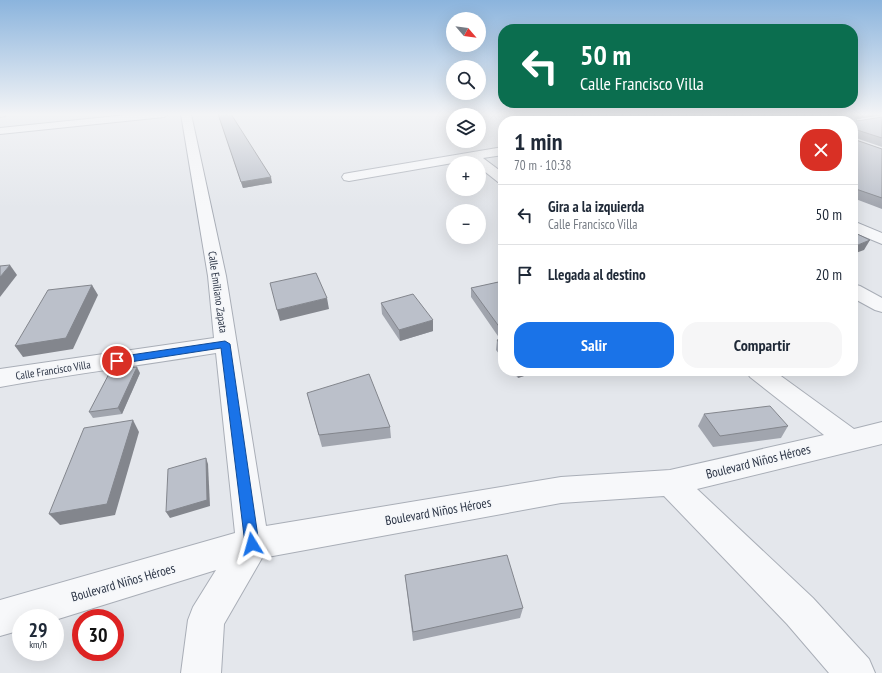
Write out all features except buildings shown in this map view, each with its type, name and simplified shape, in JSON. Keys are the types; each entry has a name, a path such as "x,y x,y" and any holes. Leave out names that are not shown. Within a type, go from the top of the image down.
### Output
{"street":[{"name":"Calle Emiliano Zapata","path":"192,145 217,276 252,544"},
{"path":"472,156 498,152"},
{"path":"349,177 446,160"},
{"path":"486,166 498,175"},
{"path":"858,228 880,236"},
{"path":"858,293 882,306"},
{"name":"Calle Francisco Villa","path":"0,378 72,366 148,357 225,344"},
{"path":"765,376 848,439"},
{"name":"Boulevard Niños Héroes","path":"0,618 252,544 561,490 670,483 882,432"},
{"path":"670,483 800,611 855,673"},
{"path":"201,673 206,620 252,544"}],"route":[{"path":"117,361 225,344 252,544"}]}
